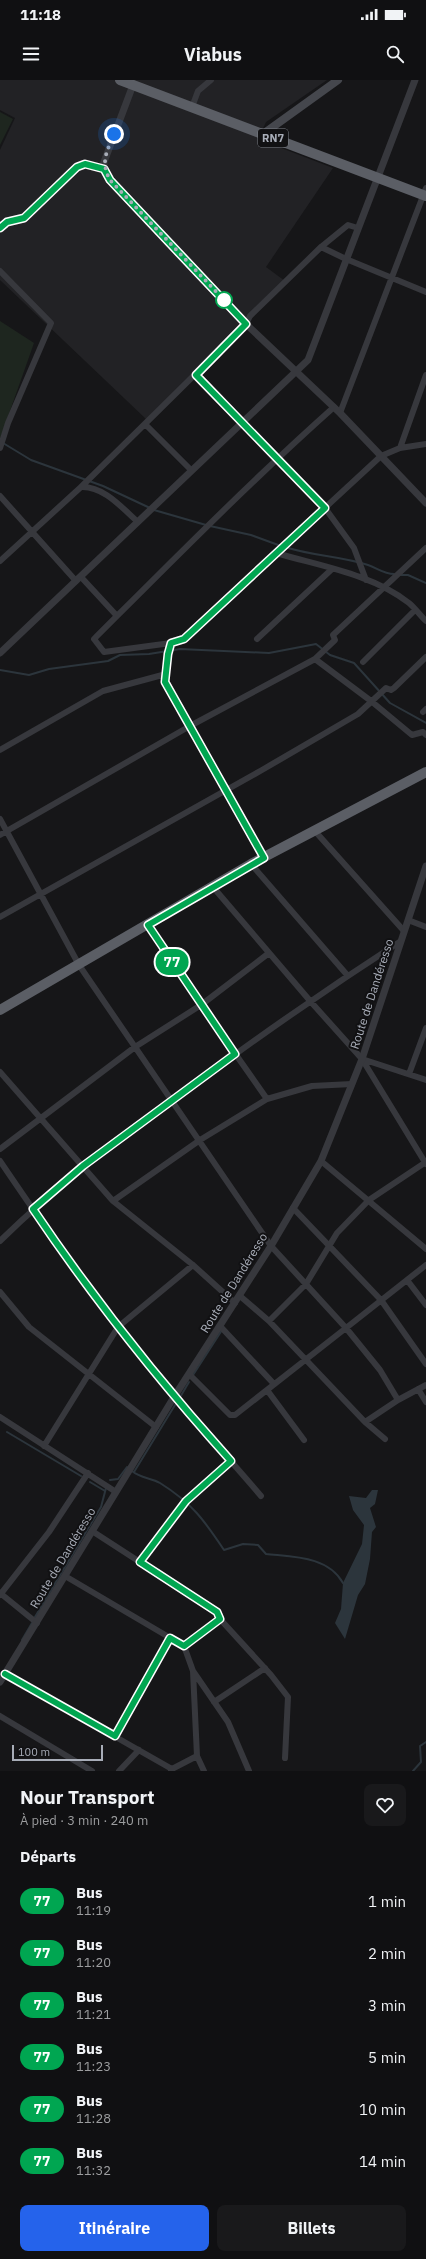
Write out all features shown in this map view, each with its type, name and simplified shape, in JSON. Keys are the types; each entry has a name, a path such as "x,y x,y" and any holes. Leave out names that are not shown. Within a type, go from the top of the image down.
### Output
{"highway":[{"name":"RN7","path":"120,80 377,178 425,193"},
{"path":"0,1010 251,864 426,772"}],"main road":[{"path":"263,134 338,80"}],"street":[{"path":"192,107 198,91 211,80"},
{"path":"0,653 79,579 241,422 308,360 415,80"},
{"path":"133,84 104,162 104,169 110,180 246,324 334,407 426,504"},
{"path":"0,228 7,222 24,218 77,167 85,164 104,169"},
{"path":"340,413 425,193"},
{"path":"0,560 34,531 196,375 246,324 250,316 321,247 348,225 358,228"},
{"path":"321,247 426,292"},
{"path":"0,271 51,324 14,410 0,448"},
{"path":"196,375 325,508 354,548 366,580"},
{"path":"400,448 426,375"},
{"path":"334,407 276,459 94,639 104,652 171,645 184,639 381,456 400,448 426,444"},
{"path":"145,424 191,470"},
{"path":"81,486 88,486 102,492 138,522"},
{"path":"0,496 79,579 117,616"},
{"path":"0,835 190,726 315,659 335,640 333,635 426,548"},
{"path":"276,553 332,569 383,587 409,603 426,621"},
{"path":"257,639 332,569"},
{"path":"363,662 415,610"},
{"path":"171,645 168,654 165,682 264,858"},
{"path":"0,917 358,714 386,688 392,690 426,657"},
{"path":"315,659 372,700 412,735 423,732 426,735"},
{"path":"0,750 103,691 166,674"},
{"path":"0,819 79,965 271,1246 346,1328 380,1370 398,1400"},
{"path":"314,830 404,931"},
{"path":"251,864 348,976"},
{"name":"Route de Dandéresso","path":"0,1682 174,1397 271,1246 321,1161 362,1058 426,866"},
{"path":"213,887 311,1002 362,1058 426,1163 369,1200 337,1233 306,1284 269,1321"},
{"path":"408,920 426,927"},
{"path":"148,925 201,1005 267,1099"},
{"path":"0,1241 33,1209 83,1166 235,1054 348,976 401,942"},
{"path":"0,1149 135,1047 201,1005 269,953"},
{"path":"409,1074 426,1028"},
{"path":"362,1058 426,1080"},
{"path":"0,1073 41,1117 113,1201 193,1265 235,1303"},
{"path":"113,1201 200,1140 267,1099 312,1086 352,1084"},
{"path":"0,1161 118,1327 174,1397 261,1496"},
{"path":"321,1161 426,1249"},
{"path":"292,1208 381,1300 426,1364"},
{"path":"44,1446 89,1377 118,1327 193,1265"},
{"path":"189,1374 230,1415 240,1412 426,1265"},
{"path":"407,1280 426,1305"},
{"path":"0,1292 29,1327 89,1377 156,1427"},
{"path":"240,1296 269,1321 365,1422 385,1439"},
{"path":"220,1326 274,1384"},
{"path":"365,1422 398,1400 426,1385"},
{"path":"418,1389 426,1402"},
{"path":"267,1390 304,1440"},
{"path":"0,1417 116,1492"},
{"path":"140,1562 186,1501 231,1461"},
{"path":"37,1623 0,1594 49,1532 88,1473"},
{"path":"92,1531 217,1612 220,1619 265,1668 288,1696 285,1758"},
{"path":"65,1576 184,1646 193,1671 228,1722 249,1771"},
{"path":"184,1646 220,1619"},
{"path":"115,1736 170,1638"},
{"path":"214,1702 265,1668"},
{"path":"193,1671 197,1756 204,1771"},
{"path":"5,1674 115,1736 171,1770 197,1756"},
{"path":"0,1716 92,1771"},
{"path":"119,1771 139,1750"}],"shaded area":[{"path":"0,80 327,80 266,122 258,139 333,168 266,267 285,281 146,419 0,280 0,150 15,118 0,110"},
{"path":"0,112 13,119 0,145"},
{"path":"0,321 34,343 0,439"},
{"path":"372,1490 378,1490 375,1504 370,1508 376,1527 372,1532 370,1559 365,1584 358,1595 345,1639 335,1623 341,1609 343,1583 362,1544 364,1525 353,1510 349,1496 366,1498"}],"waterway":[{"path":"3,443 31,460 103,486 150,508"},
{"path":"154,510 206,525"},
{"path":"210,526 251,535 281,546"},
{"path":"285,547 358,562 387,573 394,574"},
{"path":"401,575 408,575 426,583"},
{"path":"0,670 29,675 49,669 108,661 120,655 149,654 180,649 269,653 316,644 330,655 354,663 390,703 426,723"},
{"path":"193,1375 222,1330"},
{"path":"179,1399 189,1382"},
{"path":"134,1472 175,1405"},
{"path":"7,1432 81,1476"},
{"path":"110,1480 118,1479 127,1467"},
{"path":"132,1471 138,1475 160,1483 181,1498 203,1521 224,1550 243,1544 258,1545 266,1554 298,1557 319,1563 336,1574 343,1583"},
{"path":"90,1482 105,1491"},
{"path":"35,1617 101,1507 106,1488"},
{"path":"22,1640 32,1623"},
{"path":"413,1771 421,1762 420,1746 426,1742"}],"bus line":[{"name":"77","path":"0,228 7,222 24,218 77,167 85,164 104,169 110,180 246,324 196,375 325,508 184,639 171,643 168,654 165,682 264,858 251,864 148,925 235,1054 83,1166 33,1209 61,1251 118,1327 174,1397 231,1461 186,1501 140,1562 217,1612 220,1619 184,1646 170,1638 115,1736 5,1674"}],"route":[{"path":"114,134 104,162 104,169 110,180 224,300"}]}
